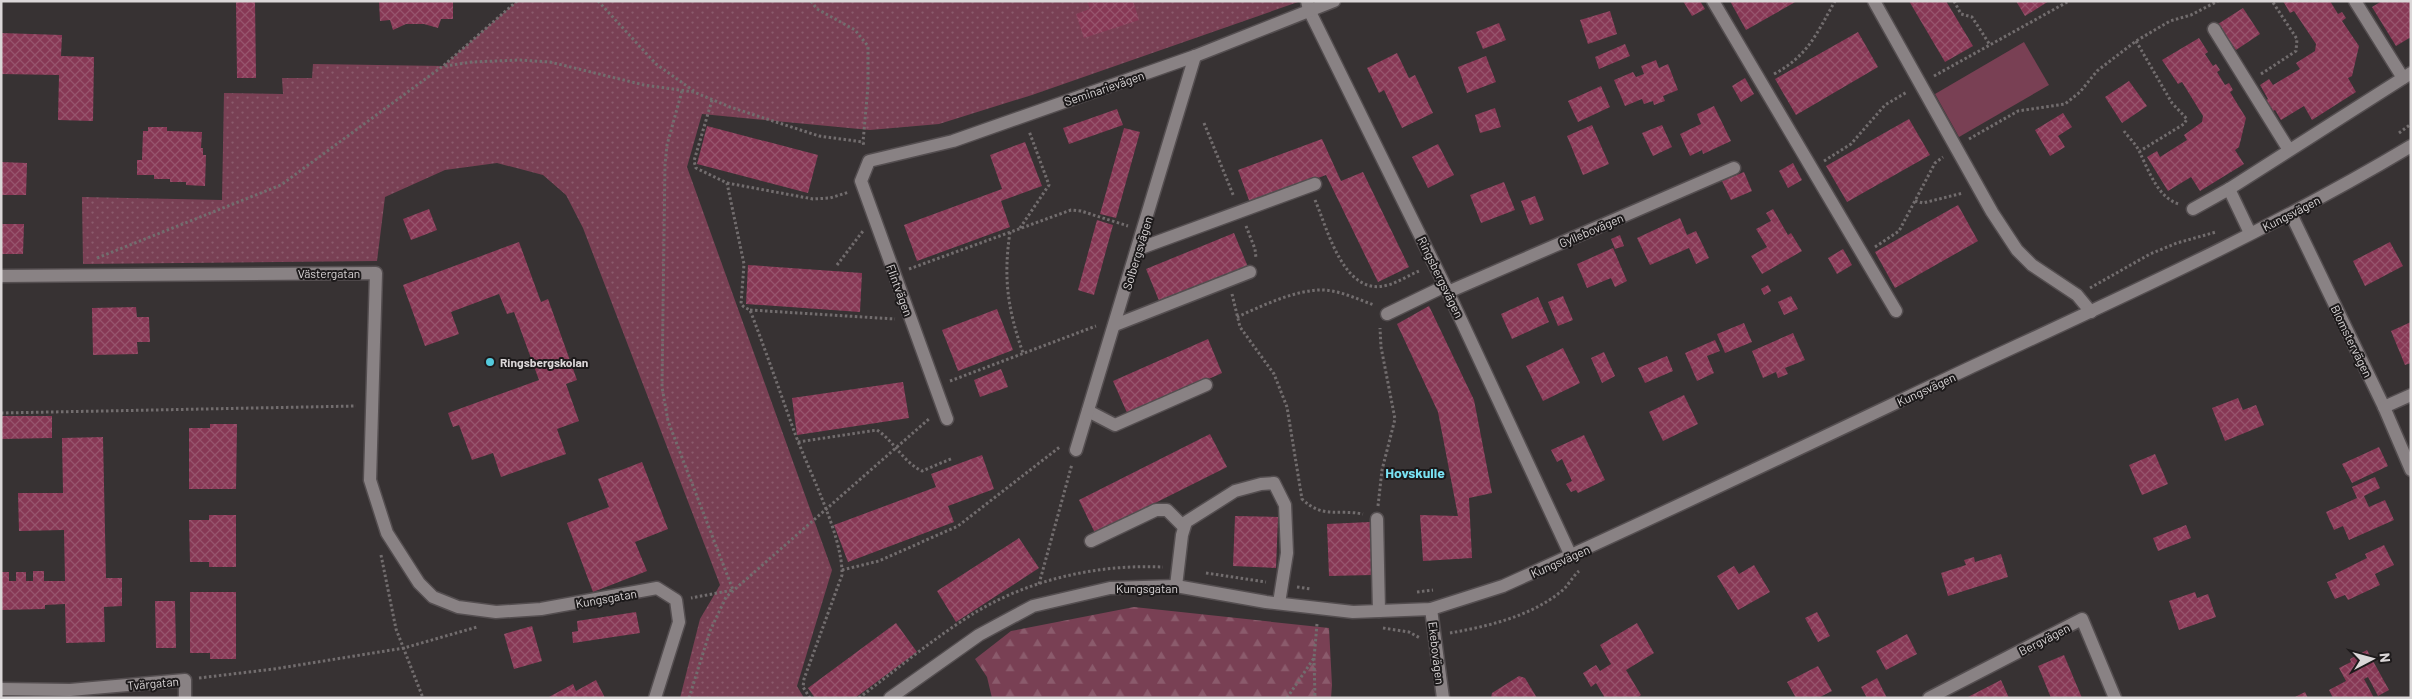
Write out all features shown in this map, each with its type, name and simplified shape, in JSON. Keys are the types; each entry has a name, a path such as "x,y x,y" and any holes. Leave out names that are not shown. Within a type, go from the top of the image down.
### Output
{"street":[{"name":"Seminarievägen","path":"869,161 953,142 1195,56 1308,6 1334,1"},
{"path":"1713,1 1896,311"},
{"path":"1874,1 1978,187 2017,250 2032,265 2078,297 2091,312"},
{"path":"2193,209 2229,189 2407,76 2355,1"},
{"name":"Ringsbergsvägen","path":"1308,6 1447,289 1571,556"},
{"path":"2214,29 2289,150"},
{"name":"Solbergsvägen","path":"1076,450 1195,56"},
{"name":"Kungsvägen","path":"1431,609 1503,586 1571,556 2091,312 2291,214 2353,181 2411,146"},
{"path":"863,188 861,181 869,161"},
{"name":"Gyllebovägen","path":"1387,314 1734,168"},
{"path":"1138,249 1312,185"},
{"name":"Flintvägen","path":"863,188 947,419"},
{"path":"2229,189 2250,233"},
{"name":"Blomstervägen","path":"2291,214 2384,407 2411,470"},
{"path":"1116,321 1250,272"},
{"name":"Västergatan","path":"1,276 376,274 374,405 370,480 387,533 419,583 432,597"},
{"path":"1088,411 1115,425 1206,385"},
{"path":"2384,407 2411,395"},
{"path":"1176,586 1186,522 1235,492 1261,484 1274,483 1285,505 1286,553 1279,603"},
{"path":"1091,541 1156,510 1167,510 1184,527"},
{"path":"1377,519 1379,611"},
{"name":"Kungsgatan","path":"890,698 979,636 1032,606 1110,588 1176,586 1279,603 1353,612 1431,609"},
{"name":"Kungsgatan","path":"432,597 458,607 496,612 541,609 657,588 676,600"},
{"path":"654,698 679,622 676,600"},
{"name":"Ekebovägen","path":"1431,609 1443,698"},
{"name":"Bergvägen","path":"1929,698 2082,619 2115,698"},
{"path":"185,680 185,698"},
{"name":"Tvärgatan","path":"1,689 70,690 185,680"}],"path":[{"path":"89,262 281,184 443,66 517,1"},
{"path":"598,1 656,64 694,92 712,100 819,136 863,142"},
{"path":"811,1 817,8 856,30 868,46 868,86 863,142 869,161"},
{"path":"1760,81 1792,64 1800,56 1835,1"},
{"path":"1954,1 1961,14 1972,17 1990,45"},
{"path":"1812,168 1835,156 1851,144 1885,105 2069,1"},
{"path":"1863,254 1899,231 1936,163 1956,147 2018,111 2065,104 2080,92 2097,71 2136,41 2170,21 2191,15 2218,1"},
{"path":"2248,83 2296,51 2297,40 2272,1"},
{"path":"2136,41 2172,103 2187,118 2184,124 2140,152"},
{"path":"443,66 472,62 520,60 550,62 644,85 694,92"},
{"path":"682,91 667,145 665,164 662,387 668,421 733,590"},
{"path":"712,100 694,161 696,168 727,183 813,200 830,198 863,188"},
{"path":"1020,229 1049,185 1023,117"},
{"path":"2396,135 2411,124"},
{"path":"2124,131 2140,152 2147,171 2170,201 2193,209"},
{"path":"727,183 744,264 741,304 744,307 750,310 911,320"},
{"path":"1312,185 1345,270 1355,279 1371,286 1386,285 1434,264"},
{"path":"1916,201 1923,203 1978,187"},
{"path":"894,274 1071,210 1081,210 1143,231"},
{"path":"837,265 873,216"},
{"path":"2078,297 2150,254 2244,220"},
{"path":"1010,232 1007,251 1008,302 1023,353"},
{"path":"1231,279 1237,318 1240,327 1274,374 1288,406 1302,499 1312,509 1333,514 1361,513 1377,519 1382,470 1395,419 1381,346 1380,326 1387,314 1374,305 1353,297 1318,290 1279,300 1237,318"},
{"path":"750,310 825,510 842,563 842,570 833,600 804,679 803,687 810,698"},
{"path":"936,386 1116,321"},
{"path":"1,413 242,410 374,405"},
{"path":"689,698 710,631 726,597 943,407"},
{"path":"842,570 879,561 958,526 1083,428"},
{"path":"798,442 877,430 910,465 922,471 953,458"},
{"path":"1032,606 1076,450"},
{"path":"381,554 396,629 423,698"},
{"path":"859,698 955,625 987,606 1038,584 1076,573 1128,567 1178,568 1319,591"},
{"path":"1375,627 1409,632 1420,638 1478,628 1506,620 1536,607 1564,589 1583,568"},
{"path":"1413,592 1437,589"},
{"path":"676,600 733,590"},
{"path":"1315,698 1314,658 1319,608"},
{"path":"185,680 274,669 404,648 486,625"},
{"path":"1287,698 1314,658"}],"green space":[{"path":"517,1 1301,1 1032,95 939,124 870,130 702,114 687,167 832,570 797,686 804,698 680,698 700,619 720,585 583,228 566,195 543,175 497,163 445,170 385,197 377,261 83,264 82,197 222,200 224,93 283,94 282,78 312,78 313,64 443,66"},
{"path":"2024,42 2049,85 1959,137 1935,94"},
{"path":"1134,607 1329,628 1331,698 992,698 987,677 975,659 1011,631"}],"building":[{"path":"236,1 255,1 256,78 237,78"},
{"path":"379,1 453,1 453,19 441,19 438,28 424,24 406,24 393,30 390,20 380,21"},
{"path":"1087,1 1133,1 1139,20 1084,38 1076,14 1090,9"},
{"path":"1683,1 1700,1 1705,9 1692,16"},
{"path":"1730,1 1797,1 1746,30"},
{"path":"1909,1 1946,1 1973,46 1945,62"},
{"path":"2016,1 2049,1 2025,16"},
{"path":"2283,1 2330,1 2338,14 2342,12 2346,18 2342,21 2359,46 2352,76 2348,78 2356,92 2312,120 2304,106 2281,120 2275,110 2269,113 2262,102 2268,99 2260,85 2269,79 2273,85 2300,69 2296,63 2315,51 2316,44 2294,11 2290,13"},
{"path":"2382,1 2411,1 2411,37 2396,46 2372,7"},
{"path":"2243,8 2260,34 2236,50 2218,24"},
{"path":"1610,11 1617,34 1588,44 1580,20"},
{"path":"1499,23 1506,40 1483,49 1476,32"},
{"path":"1858,32 1878,67 1796,115 1775,79"},
{"path":"1,33 62,35 61,56 94,57 93,121 58,120 59,75 1,74"},
{"path":"2199,38 2208,52 2205,54 2213,66 2216,64 2220,70 2217,72 2225,85 2229,83 2233,90 2230,92 2246,118 2239,147 2235,150 2244,164 2200,191 2191,177 2168,191 2147,157 2157,151 2160,157 2187,140 2184,135 2202,122 2203,116 2182,82 2178,84 2162,60"},
{"path":"1625,44 1630,56 1599,69 1595,57"},
{"path":"1397,53 1409,78 1415,75 1433,113 1402,128 1384,90 1379,93 1367,68"},
{"path":"1486,56 1496,82 1467,93 1458,67"},
{"path":"1656,60 1659,68 1668,64 1678,90 1663,96 1665,101 1654,105 1653,101 1644,104 1642,99 1625,106 1614,80 1633,72 1636,77 1644,74 1641,66"},
{"path":"1745,78 1754,94 1741,102 1732,86"},
{"path":"2129,81 2147,106 2122,123 2105,97"},
{"path":"1601,86 1610,107 1578,122 1568,101"},
{"path":"1714,106 1731,141 1703,154 1702,150 1690,156 1680,134 1701,124 1697,114"},
{"path":"1495,108 1501,127 1480,133 1475,115"},
{"path":"1117,109 1123,125 1069,144 1063,128"},
{"path":"2063,113 2072,127 2058,136 2065,147 2050,156 2035,130"},
{"path":"1909,119 1930,155 1847,202 1826,166"},
{"path":"1592,125 1609,164 1583,175 1567,136"},
{"path":"1662,125 1672,147 1653,156 1642,133"},
{"path":"707,126 818,155 808,193 697,164"},
{"path":"148,127 167,127 167,131 202,132 201,148 203,148 203,155 206,155 205,186 186,185 186,182 170,182 170,179 154,179 154,175 137,175 137,160 142,160 143,131 148,131"},
{"path":"1124,128 1140,132 1116,218 1100,214"},
{"path":"1322,139 1341,181 1363,172 1409,267 1378,282 1326,175 1250,203 1238,170"},
{"path":"1025,142 1042,186 1001,201 1010,227 917,261 904,225 1002,189 990,155"},
{"path":"1438,144 1454,175 1428,188 1412,157"},
{"path":"1,162 27,163 26,195 1,195"},
{"path":"1793,163 1802,180 1788,188 1779,171"},
{"path":"1744,172 1752,191 1731,200 1722,181"},
{"path":"1504,182 1515,210 1481,223 1470,195"},
{"path":"1535,196 1544,220 1530,225 1521,201"},
{"path":"1958,205 1978,241 1895,288 1875,252"},
{"path":"429,209 437,230 411,240 403,219"},
{"path":"1773,209 1788,235 1791,233 1802,251 1762,274 1751,256 1767,247 1756,229 1771,221 1766,213"},
{"path":"1680,218 1687,235 1696,231 1709,258 1696,264 1689,248 1650,265 1637,238"},
{"path":"1097,220 1113,225 1094,295 1078,290"},
{"path":"1,224 24,224 23,254 1,254"},
{"path":"1234,233 1248,267 1160,303 1146,269"},
{"path":"1620,235 1624,246 1615,249 1611,239"},
{"path":"519,242 541,302 548,299 577,380 566,384 579,421 557,429 566,454 501,477 493,453 472,460 459,425 453,427 448,413 539,380 514,312 507,314 499,294 451,312 459,334 425,346 403,285"},
{"path":"2390,242 2403,266 2365,286 2353,261"},
{"path":"1613,248 1627,281 1615,287 1611,278 1587,288 1577,264"},
{"path":"1843,249 1852,265 1837,274 1828,258"},
{"path":"748,265 862,273 860,312 746,304"},
{"path":"1768,285 1771,291 1764,295 1761,289"},
{"path":"1563,296 1573,320 1558,326 1548,302"},
{"path":"1791,296 1798,309 1784,315 1778,302"},
{"path":"1538,297 1549,322 1512,339 1501,314"},
{"path":"1429,306 1474,400 1492,493 1469,498 1472,558 1423,561 1420,515 1458,516 1438,412 1397,324"},
{"path":"136,307 137,317 149,317 150,342 137,342 138,354 93,355 92,308"},
{"path":"997,309 1013,350 958,371 942,330"},
{"path":"2411,322 2411,363 2405,365 2391,331"},
{"path":"1744,323 1752,342 1725,353 1717,334"},
{"path":"1793,333 1805,360 1785,368 1788,374 1778,378 1776,372 1763,378 1752,351"},
{"path":"1208,339 1222,373 1128,415 1113,381"},
{"path":"1715,340 1720,351 1707,356 1714,373 1697,381 1685,353"},
{"path":"1563,348 1580,383 1543,401 1526,366"},
{"path":"1604,352 1615,376 1602,383 1591,358"},
{"path":"1667,356 1673,371 1645,383 1638,368"},
{"path":"1001,369 1008,387 980,397 974,380"},
{"path":"903,382 909,418 797,435 792,398"},
{"path":"1684,395 1698,424 1663,441 1649,412"},
{"path":"2238,398 2243,410 2256,405 2264,425 2225,441 2212,408"},
{"path":"1,416 52,416 52,438 1,439"},
{"path":"210,424 237,424 236,489 189,489 189,428 210,428"},
{"path":"1210,434 1227,467 1095,533 1079,500"},
{"path":"1584,435 1605,480 1578,493 1576,490 1571,492 1566,484 1572,481 1562,459 1557,462 1551,450"},
{"path":"103,437 106,578 122,578 122,606 104,607 105,642 66,643 65,604 45,605 45,609 1,610 1,572 9,572 9,581 16,581 16,572 26,572 26,581 33,581 33,571 44,571 44,581 65,581 64,530 19,531 18,493 63,493 62,438"},
{"path":"2379,447 2388,466 2352,483 2342,464"},
{"path":"2155,454 2168,484 2142,495 2129,465"},
{"path":"982,455 994,489 948,506 954,522 848,562 834,525 936,487 931,474"},
{"path":"642,462 668,529 635,542 647,571 593,592 567,523 609,507 598,479"},
{"path":"2375,477 2380,488 2364,496 2369,507 2385,500 2394,520 2349,540 2343,526 2334,530 2326,512 2357,498 2352,487"},
{"path":"209,515 236,515 236,567 209,567 209,562 190,562 189,520 209,520"},
{"path":"1235,516 1278,517 1276,568 1233,566"},
{"path":"1370,522 1372,575 1329,576 1327,524"},
{"path":"2186,525 2191,538 2158,551 2153,538"},
{"path":"1019,538 1039,568 956,622 937,591"},
{"path":"2384,545 2394,565 2375,574 2380,585 2348,600 2345,595 2335,599 2327,582 2337,578 2335,574 2367,558 2365,554"},
{"path":"2001,554 2008,577 1948,596 1941,573 1966,565 1964,560 1974,557 1975,562"},
{"path":"1754,565 1770,592 1738,610 1717,576 1734,566 1739,574"},
{"path":"190,592 236,592 236,659 210,659 210,653 190,653"},
{"path":"2195,592 2197,598 2208,594 2216,617 2179,630 2169,601"},
{"path":"155,601 175,601 176,648 156,648"},
{"path":"636,612 640,633 573,643 572,632 578,631 577,621"},
{"path":"1817,612 1830,636 1818,642 1805,618"},
{"path":"896,623 917,652 855,698 815,698 808,688"},
{"path":"1637,623 1654,653 1626,670 1641,695 1637,698 1605,698 1596,683 1591,687 1583,673 1596,665 1600,671 1611,664 1600,645"},
{"path":"532,626 542,661 514,669 504,634"},
{"path":"1907,634 1917,654 1886,670 1876,651"},
{"path":"2367,650 2389,690 2378,696 2368,677 2364,679 2374,698 2333,698 2329,690 2346,681 2339,668 2351,662 2350,659"},
{"path":"2064,655 2082,698 2051,698 2038,666"},
{"path":"1818,666 1832,691 1818,698 1796,698 1787,682"},
{"path":"1519,676 1525,678 1537,698 1491,698 1492,693"},
{"path":"1877,678 1887,698 1867,698 1861,687"},
{"path":"596,680 605,698 547,698 573,684 576,691"},
{"path":"2001,680 2009,698 1966,698"},
{"path":"2305,692 2308,698 2293,698"}],"place":[{"name":"Ringsbergskolan","path":"490,362"}],"district":[{"name":"Hovskulle","path":"1415,472"}]}
